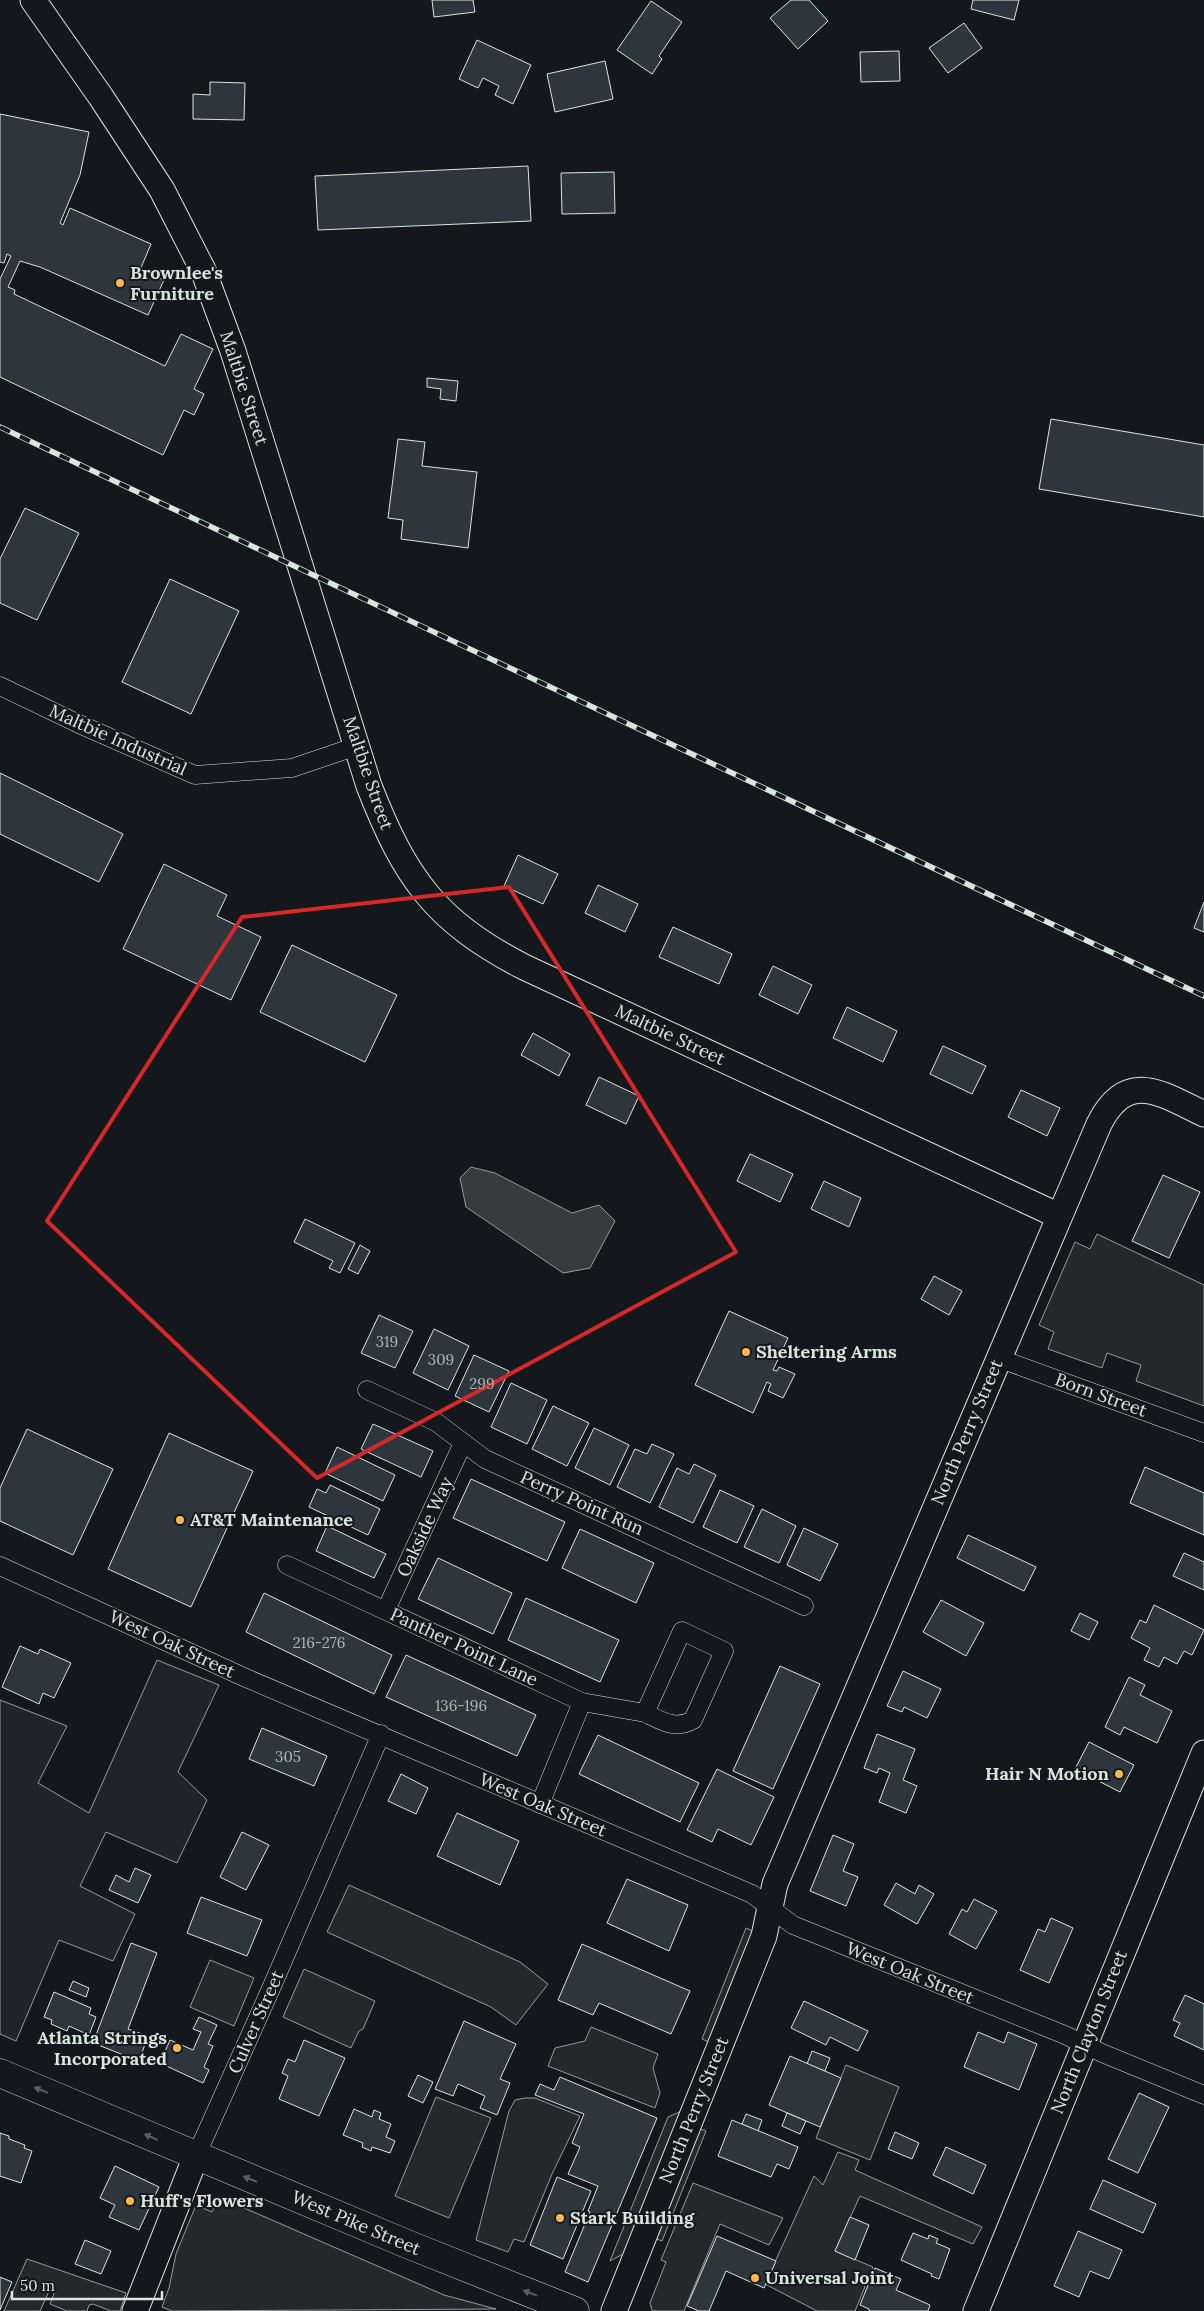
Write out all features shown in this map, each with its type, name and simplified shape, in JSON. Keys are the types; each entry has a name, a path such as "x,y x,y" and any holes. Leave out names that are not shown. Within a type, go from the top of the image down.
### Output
{"main road":[{"name":"West Pike Street","path":"0,2073 407,2244 575,2311"}],"street":[{"name":"Maltbie Street","path":"33,0 101,97 162,190 203,270 233,351 369,786 399,855 417,883 452,920 479,941 524,967 1059,1216"},
{"name":"Maltbie Industrial","path":"0,686 79,724 194,775 292,768 357,746"},
{"name":"North Perry Street","path":"614,2311 764,1936 775,1884 998,1358 1105,1112 1117,1098 1132,1091 1149,1089 1204,1114"},
{"name":"Born Street","path":"998,1358 1204,1433"},
{"name":"Perry Point Run","path":"367,1390 436,1422 484,1459 804,1606"},
{"name":"Oakside Way","path":"386,1610 463,1443"},
{"name":"Panther Point Lane","path":"287,1565 582,1702 645,1713 673,1726 684,1726 693,1720 724,1650 682,1631 645,1713"},
{"name":"West Oak Street","path":"0,1566 246,1678 752,1894 793,1925 1084,2044 1204,2096"},
{"path":"540,1804 582,1702"},
{"name":"Culver Street","path":"135,2311 196,2156 270,1991 381,1734"},
{"name":"North Clayton Street","path":"976,2311 1204,1753"}],"highlighted area":[{"path":"509,887 736,1252 317,1478 47,1221 242,917"}],"shaded area":[{"path":"471,1167 495,1173 572,1213 599,1205 615,1221 590,1268 563,1273 466,1207 460,1178"},
{"path":"1097,1234 1204,1285 1204,1406 1136,1381 1141,1365 1107,1353 1102,1368 1048,1349 1054,1332 1039,1325 1075,1242 1090,1249"},
{"path":"157,1660 219,1685 178,1772 207,1800 177,1863 106,1832 80,1886 135,1914 113,1961 59,1940 16,2041 0,2034 0,1700 67,1726 38,1783 89,1813"},
{"path":"349,1885 520,1962 548,1984 516,2025 491,2007 327,1932"},
{"path":"746,1928 755,1932 711,2043 702,2039"},
{"path":"210,1960 254,1978 234,2026 190,2007"},
{"path":"304,1969 375,2001 363,2029 359,2031 351,2048 283,2017"},
{"path":"591,2027 658,2054 653,2068 660,2093 655,2108 548,2066 555,2048 585,2041"},
{"path":"846,2065 899,2087 870,2160 816,2138"},
{"path":"436,2097 491,2118 449,2218 395,2196"},
{"path":"535,2098 580,2116 552,2174 524,2242 514,2239 508,2252 476,2240 509,2111 515,2100"},
{"path":"684,2110 625,2253 610,2261 668,2117"},
{"path":"698,2128 706,2131 662,2241 654,2238"},
{"path":"838,2152 859,2160 855,2170 982,2227 973,2244 860,2196 835,2251 873,2267 855,2311 817,2311 765,2284 814,2176 823,2185"},
{"path":"693,2183 783,2218 769,2245 720,2224 684,2311 652,2310 650,2303 666,2262 661,2260"},
{"path":"219,2197 444,2295 496,2309 172,2311 162,2307 169,2288 176,2254 196,2205 212,2212"},
{"path":"27,2259 126,2293 120,2311 111,2311 93,2304 89,2305 87,2311 67,2311 50,2304 55,2291 50,2289 40,2311 4,2311"}],"building":[{"path":"432,0 473,0 475,12 434,17"},
{"path":"791,0 809,0 828,21 798,49 770,18"},
{"path":"973,0 1019,0 1014,20 971,9"},
{"path":"651,1 682,22 659,56 662,59 652,74 617,50"},
{"path":"964,23 982,48 948,73 929,48"},
{"path":"477,40 531,65 513,104 495,95 499,86 483,78 478,88 459,79"},
{"path":"899,51 900,81 861,82 860,52"},
{"path":"605,61 613,99 555,112 547,74"},
{"path":"210,82 245,83 244,120 193,119 193,94 210,95"},
{"name":"Brownlee's Furniture","path":"0,114 89,132 80,175 60,223 63,225 70,208 151,244 140,270 164,280 148,315 40,267 20,261 8,287 15,290 14,294 165,366 181,334 213,349 194,389 204,394 194,415 184,410 163,455 0,377 0,279 11,256 7,254 4,263 0,262"},
{"path":"528,166 531,221 318,230 315,176"},
{"path":"614,172 615,213 562,214 561,173"},
{"path":"427,378 458,381 456,401 440,399 441,389 427,387"},
{"path":"1051,419 1204,445 1204,517 1039,489"},
{"path":"398,439 425,442 422,466 477,472 468,548 401,539 403,520 388,518"},
{"path":"25,508 79,533 37,620 0,603 0,559"},
{"path":"170,579 239,611 191,714 122,682"},
{"path":"0,773 123,834 99,882 0,834"},
{"path":"518,855 558,874 543,904 504,886"},
{"path":"164,864 227,895 217,916 261,937 231,1000 123,949"},
{"path":"598,885 638,904 625,932 585,913"},
{"path":"1204,902 1204,932 1194,928"},
{"path":"673,927 732,954 719,984 659,957"},
{"path":"292,945 397,995 365,1062 260,1012"},
{"path":"773,966 812,985 798,1014 759,995"},
{"path":"847,1007 897,1031 883,1062 833,1038"},
{"path":"533,1033 570,1054 559,1076 521,1055"},
{"path":"943,1046 986,1066 972,1094 930,1074"},
{"path":"599,1077 639,1096 626,1124 586,1105"},
{"path":"1021,1090 1060,1108 1047,1136 1008,1117"},
{"path":"750,1154 793,1174 780,1202 737,1181"},
{"path":"1163,1175 1200,1192 1169,1258 1132,1241"},
{"path":"824,1181 861,1198 849,1227 811,1209"},
{"path":"305,1219 355,1243 340,1273 329,1268 333,1261 294,1242"},
{"path":"360,1245 370,1251 358,1274 348,1269"},
{"path":"934,1276 962,1291 949,1315 921,1299"},
{"name":"Sheltering Arms","path":"729,1311 788,1338 773,1370 777,1371 779,1367 795,1374 783,1398 768,1391 771,1384 767,1382 753,1413 695,1385"},
{"path":"379,1315 413,1331 395,1368 361,1353"},
{"path":"434,1329 469,1346 448,1390 413,1373"},
{"path":"474,1355 509,1371 489,1412 455,1396"},
{"path":"511,1383 547,1400 527,1444 491,1427"},
{"path":"553,1406 589,1423 567,1466 532,1449"},
{"path":"373,1424 433,1451 421,1477 361,1449"},
{"path":"594,1428 629,1445 610,1485 575,1468"},
{"path":"27,1429 113,1469 73,1555 0,1521 0,1488"},
{"name":"AT&T Maintenance","path":"169,1433 253,1471 191,1607 108,1569"},
{"path":"652,1444 674,1454 650,1503 617,1487 635,1449 647,1454"},
{"path":"337,1447 395,1475 383,1501 325,1473"},
{"path":"694,1464 716,1475 693,1523 659,1507 677,1468 689,1474"},
{"path":"1145,1467 1204,1493 1204,1535 1130,1503"},
{"path":"471,1479 565,1522 547,1561 453,1518"},
{"path":"330,1485 380,1509 368,1535 309,1507 317,1489 326,1493"},
{"path":"720,1490 754,1506 737,1543 703,1527"},
{"path":"762,1509 796,1526 779,1563 744,1547"},
{"path":"327,1526 386,1554 374,1578 316,1551"},
{"path":"804,1528 838,1544 820,1581 787,1565"},
{"path":"580,1529 654,1563 636,1603 562,1568"},
{"path":"968,1535 1036,1567 1024,1591 957,1558"},
{"path":"1184,1553 1204,1562 1204,1590 1173,1576"},
{"path":"438,1558 512,1593 493,1634 418,1599"},
{"path":"264,1593 392,1655 374,1694 246,1632"},
{"path":"526,1598 619,1640 600,1682 508,1640"},
{"path":"941,1600 984,1623 966,1656 923,1632"},
{"path":"1154,1605 1204,1630 1192,1655 1184,1651 1177,1664 1164,1657 1159,1667 1144,1660 1150,1648 1131,1638 1140,1620 1146,1623"},
{"path":"1080,1613 1098,1622 1089,1640 1071,1631"},
{"path":"20,1646 38,1654 40,1649 71,1663 54,1698 43,1693 39,1704 2,1687"},
{"path":"406,1655 536,1715 517,1756 386,1697"},
{"path":"780,1666 820,1684 773,1789 733,1771"},
{"path":"903,1671 941,1689 927,1718 904,1707 902,1712 887,1706"},
{"path":"1129,1677 1145,1685 1140,1695 1172,1711 1157,1743 1124,1727 1120,1735 1105,1727"},
{"path":"262,1728 327,1756 314,1786 249,1759"},
{"path":"877,1734 915,1749 903,1780 917,1786 906,1813 879,1802 890,1773 879,1768 877,1773 864,1768"},
{"path":"598,1735 699,1783 680,1822 579,1774"},
{"path":"1089,1742 1134,1765 1120,1792 1075,1769"},
{"path":"717,1769 774,1797 751,1845 718,1829 712,1842 687,1830"},
{"path":"401,1774 428,1788 416,1814 388,1801"},
{"path":"457,1813 519,1841 500,1885 437,1856"},
{"path":"242,1832 269,1845 246,1890 220,1877"},
{"path":"833,1835 854,1844 843,1871 858,1877 846,1906 810,1891"},
{"path":"135,1868 151,1875 138,1903 109,1890 116,1875 129,1882"},
{"path":"627,1879 688,1905 669,1951 607,1923"},
{"path":"896,1883 915,1894 919,1885 934,1894 917,1924 884,1905"},
{"path":"201,1897 262,1920 247,1956 187,1933"},
{"path":"974,1899 997,1911 976,1949 949,1934 962,1909 967,1912"},
{"path":"1051,1918 1073,1928 1049,1983 1020,1970 1038,1929 1045,1932"},
{"path":"131,1943 157,1953 128,2029 148,2036 139,2061 93,2043"},
{"path":"582,1944 690,1991 671,2034 599,2003 593,2015 558,2000"},
{"path":"73,1981 89,1988 86,1997 69,1990"},
{"path":"54,1992 91,2008 89,2014 96,2017 89,2035 69,2026 67,2031 51,2024 52,2020 44,2017"},
{"path":"1185,1995 1204,2004 1204,2050 1174,2036 1180,2023 1173,2020"},
{"path":"804,2001 868,2031 858,2051 830,2037 826,2045 791,2028"},
{"name":"Atlanta Strings Incorporated","path":"199,2017 217,2025 208,2044 213,2046 204,2067 209,2070 203,2083 160,2063 170,2040 193,2050 201,2032 193,2029"},
{"path":"464,2021 516,2044 500,2079 510,2083 497,2115 480,2108 485,2096 458,2084 453,2096 435,2089"},
{"path":"978,2032 1004,2043 1008,2032 1037,2044 1019,2090 964,2067"},
{"path":"304,2040 345,2058 319,2116 279,2099 288,2076 282,2073 288,2059 295,2062"},
{"path":"812,2051 830,2058 825,2071 807,2064"},
{"path":"790,2056 841,2078 820,2127 769,2105"},
{"path":"418,2075 433,2082 423,2103 408,2096"},
{"path":"560,2077 657,2118 588,2282 565,2272 590,2212 588,2211 598,2186 568,2174 580,2147 572,2143 584,2114 535,2095 540,2084 554,2090"},
{"path":"1139,2093 1169,2107 1138,2173 1108,2159"},
{"path":"354,2109 372,2117 374,2110 381,2113 379,2119 391,2124 386,2137 395,2141 390,2153 372,2147 371,2151 362,2147 363,2143 343,2135"},
{"path":"787,2113 806,2121 800,2134 782,2126"},
{"path":"746,2114 762,2120 758,2131 742,2124"},
{"path":"732,2120 798,2147 789,2169 777,2164 771,2177 718,2156"},
{"path":"895,2132 919,2143 912,2159 888,2149"},
{"path":"0,2133 9,2136 9,2139 25,2145 24,2148 32,2151 21,2183 0,2176"},
{"path":"946,2147 986,2165 973,2194 933,2175"},
{"name":"Huff's Flowers","path":"115,2166 159,2187 139,2230 109,2217 115,2205 100,2198"},
{"name":"Stark Building","path":"557,2177 591,2191 563,2259 530,2245"},
{"path":"1103,2180 1156,2204 1143,2233 1090,2209"},
{"path":"850,2217 869,2225 855,2260 835,2251"},
{"path":"1078,2231 1122,2250 1109,2279 1090,2271 1079,2297 1054,2286"},
{"path":"913,2233 928,2239 929,2235 938,2239 936,2243 950,2249 939,2279 901,2260"},
{"name":"Universal Joint","path":"717,2236 776,2261 764,2288 726,2271 709,2311 699,2311 687,2306"},
{"path":"85,2240 111,2251 101,2274 75,2264"},
{"path":"875,2268 901,2279 896,2290 930,2305 928,2311 869,2311 869,2309 860,2305"},
{"path":"0,2277 12,2282 0,2310"}],"railway":[{"path":"0,427 1204,996"}],"place":[{"name":"Brownlee's Furniture","path":"120,283"},
{"name":"Sheltering Arms","path":"746,1352"},
{"name":"AT&T Maintenance","path":"180,1520"},
{"name":"Hair N Motion","path":"1119,1774"},
{"name":"Atlanta Strings Incorporated","path":"177,2048"},
{"name":"Huff's Flowers","path":"130,2201"},
{"name":"Stark Building","path":"560,2218"},
{"name":"Universal Joint","path":"755,2278"}]}
